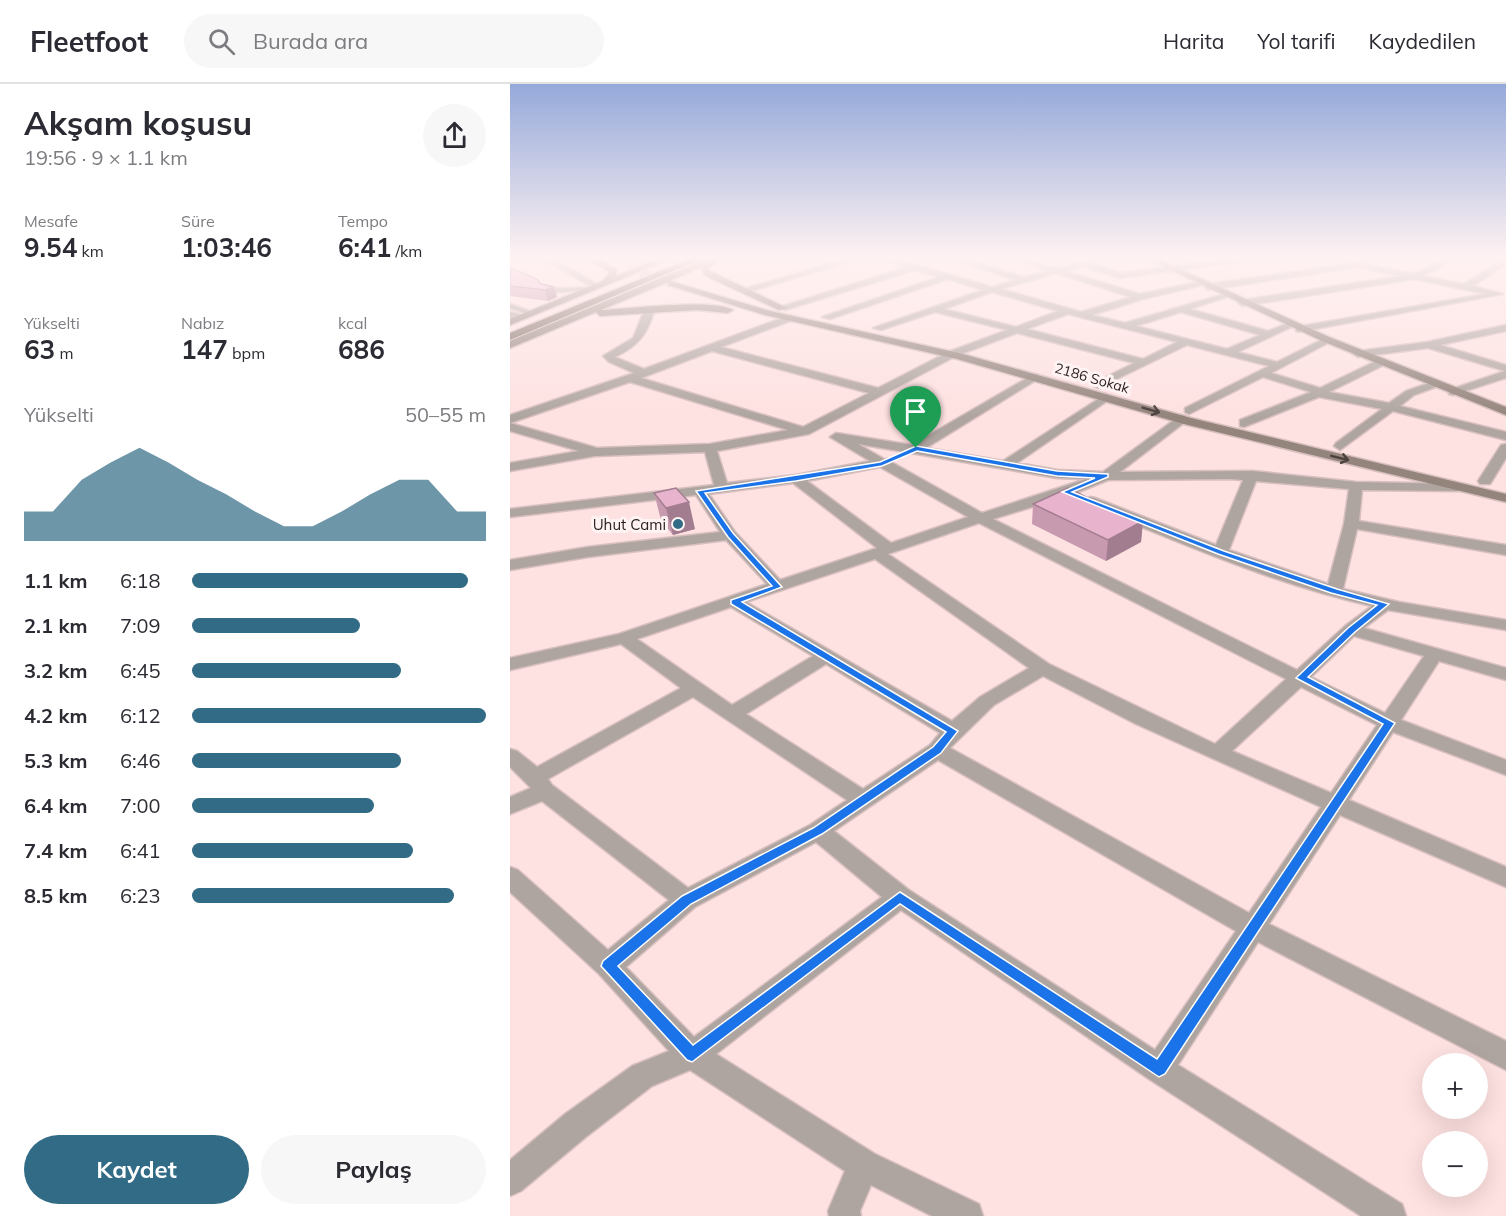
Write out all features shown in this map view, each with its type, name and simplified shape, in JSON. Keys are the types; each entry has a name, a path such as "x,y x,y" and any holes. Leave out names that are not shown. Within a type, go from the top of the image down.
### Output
{"main road":[{"path":"510,322 537,311"},
{"path":"510,327 551,311"},
{"path":"510,337 573,311"},
{"path":"510,345 594,311"},
{"path":"586,314 653,311"},
{"path":"754,311 786,313"},
{"name":"2186 Sokak","path":"777,311 1506,498"},
{"name":"2186 Sokak","path":"780,311 827,317 965,349 1098,385 1185,414 1244,423 1506,487"},
{"path":"782,311 786,313"},
{"path":"1259,311 1432,385 1506,411"}],"street":[{"path":"649,311 642,336 608,356 636,375 805,431 916,448 1057,474 1252,476 1356,486 1458,487"},
{"path":"510,418 636,375 709,347 792,311"},
{"path":"827,317 845,311"},
{"path":"878,328 930,311"},
{"path":"942,311 1143,362"},
{"path":"510,467 595,452 710,448 805,431 952,354 1066,311 1277,365"},
{"path":"1082,315 1095,311"},
{"path":"1126,326 1176,311"},
{"path":"1188,311 1270,335"},
{"path":"1228,352 1295,327 1400,311"},
{"path":"510,315 526,315"},
{"path":"1358,354 1427,345 1506,328"},
{"path":"510,663 624,638 980,518 1066,492 1106,476 1185,414 1260,373 1328,341"},
{"path":"1098,385 1185,342"},
{"path":"1427,345 1506,368"},
{"path":"709,347 879,392"},
{"path":"1244,423 1319,392 1380,363"},
{"path":"1260,373 1319,392 1391,407 1506,436"},
{"path":"1453,392 1506,374"},
{"path":"510,513 722,489 882,464 916,448 1034,377"},
{"path":"1340,446 1410,393 1432,385"},
{"path":"1007,464 1106,397"},
{"path":"510,427 595,452"},
{"path":"836,437 980,518 1390,723 1506,768"},
{"path":"710,448 722,489"},
{"path":"1485,481 1506,448"},
{"path":"1221,552 1252,476"},
{"path":"796,479 884,552 1042,668 1217,753 1506,877"},
{"path":"1334,591 1351,524 1356,486"},
{"path":"700,491 730,535 778,587"},
{"path":"1066,492 1221,552 1334,591 1384,604 1506,625"},
{"path":"1351,524 1506,550"},
{"path":"510,566 588,552 730,535"},
{"path":"735,602 826,656 945,741 1252,927 1506,1056"},
{"path":"1217,753 1302,678 1351,630 1384,604"},
{"path":"1351,630 1504,671"},
{"path":"624,638 694,689 863,800"},
{"path":"1159,1069 1435,653"},
{"path":"732,714 826,656"},
{"path":"608,966 686,900 818,831 945,741 987,701 1042,668"},
{"path":"510,806 539,784 694,689"},
{"path":"510,756 539,784 686,900"},
{"path":"818,831 900,897 1159,1069 1390,1216"},
{"path":"515,890 608,966 692,1055 864,1166 967,1216"},
{"path":"510,1180 576,1125 642,1076 692,1055 900,897"},
{"path":"845,1216 844,1211 864,1166"}],"lane":[{"path":"520,311 526,315"}],"building":[{"path":"676,488 689,502 666,508 654,493"},
{"path":"1068,488 1120,514 1123,512 1143,521 1108,540 1033,504"}],"place":[{"name":"Uhut Cami","path":"678,524"}],"route":[{"path":"916,448 1057,474 1106,476 1066,492 1221,552 1334,591 1384,604 1351,630 1302,678 1390,723 1159,1069 900,897 692,1055 608,966 686,900 818,831 937,750 952,731 735,602 778,587 730,535 700,491 796,479 882,464 916,448"}]}
